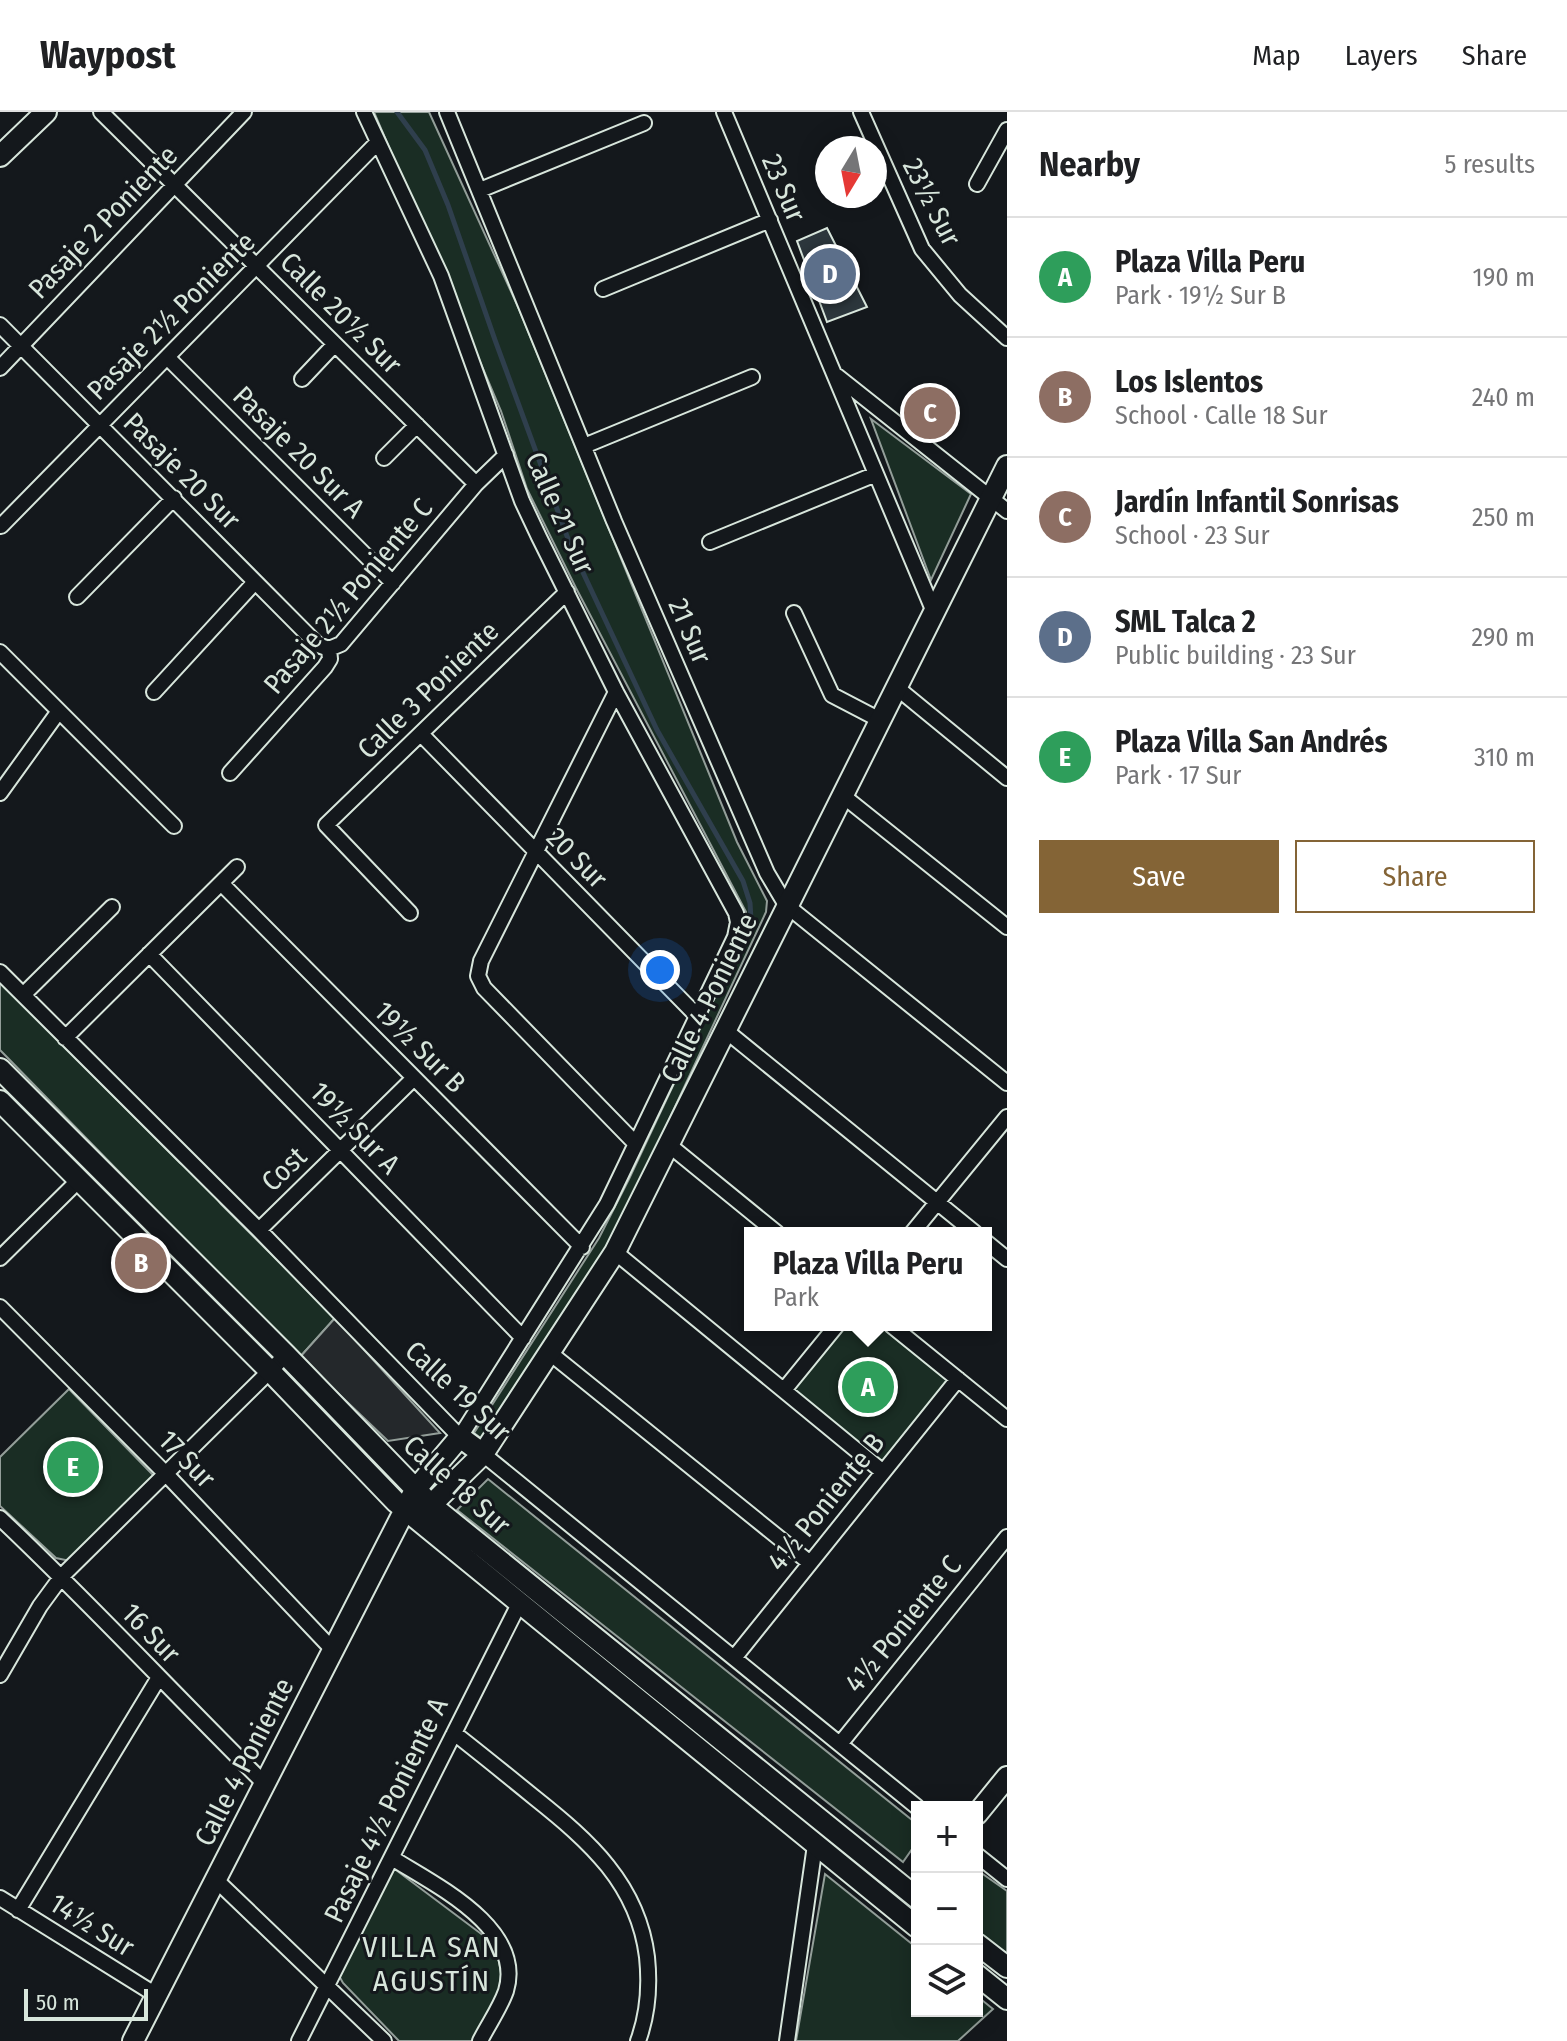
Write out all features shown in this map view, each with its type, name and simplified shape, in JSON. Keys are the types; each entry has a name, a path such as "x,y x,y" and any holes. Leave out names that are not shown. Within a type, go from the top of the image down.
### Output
{"main road":[{"path":"0,156 46,112"},
{"name":"Calle 4 Poniente","path":"431,1505 483,1454 615,1252 934,612 999,504 1007,466"},
{"name":"Calle 18 Sur","path":"0,1069 431,1505 911,1890"},
{"name":"Calle 18 Sur","path":"0,1101 405,1510 911,1922"},
{"name":"Calle 4 Poniente","path":"133,2041 415,1490 460,1437"},
{"name":"Calle 19 Sur","path":"460,1437 483,1454"},
{"path":"405,1510 431,1505"},
{"path":"983,1807 1007,1777"},
{"path":"897,1912 911,1897"},
{"path":"978,1945 1007,1967"},
{"path":"983,1980 1007,1999"}],"street":[{"name":"Calle 20½ Sur","path":"101,112 476,484"},
{"name":"Pasaje 2 Poniente","path":"0,368 244,112"},
{"name":"Calle 21 Sur","path":"364,112 441,276 522,501 616,692 738,922"},
{"name":"21 Sur","path":"447,112 584,446 755,848 786,905 1007,1083"},
{"name":"23 Sur","path":"724,112 934,612"},
{"name":"23½ Sur","path":"861,112 922,249 960,295 1007,338"},
{"path":"480,190 644,123"},
{"path":"977,184 1007,130"},
{"name":"Pasaje 2½ Poniente","path":"1,526 377,143"},
{"path":"603,289 770,220"},
{"name":"Pasaje 20 Sur","path":"0,325 318,645 329,649"},
{"path":"302,379 335,344"},
{"name":"Pasaje 20 Sur A","path":"168,358 393,583"},
{"name":"23 Sur","path":"834,373 999,504"},
{"path":"584,446 752,377"},
{"path":"384,458 417,425"},
{"name":"Pasaje 2½ Poniente C","path":"230,773 325,667 330,659 329,649 341,644 476,484 506,455"},
{"path":"710,542 876,474"},
{"path":"77,597 174,498"},
{"path":"154,692 255,582"},
{"name":"Calle 3 Poniente","path":"410,913 326,825 567,592"},
{"path":"794,613 828,691 842,702 880,720"},
{"path":"0,652 174,826"},
{"path":"896,687 1005,772"},
{"path":"616,692 479,965 479,980 635,1143"},
{"path":"0,793 59,711"},
{"name":"20 Sur","path":"421,734 698,1017"},
{"path":"842,795 1007,927"},
{"path":"65,1038 237,867"},
{"name":"19½ Sur B","path":"221,883 582,1247"},
{"path":"23,995 112,907"},
{"name":"Calle 4 Poniente","path":"460,1437 607,1204 698,1017 735,937 738,922"},
{"name":"19½ Sur A","path":"149,954 523,1338"},
{"name":"Calle 19 Sur","path":"0,972 259,1230 460,1437"},
{"path":"725,1030 968,1227"},
{"name":"Cost","path":"259,1230 414,1078"},
{"path":"917,1227 1007,1117"},
{"path":"669,1145 770,1227"},
{"path":"0,1258 79,1180"},
{"path":"615,1252 883,1472"},
{"name":"17 Sur","path":"0,1307 166,1474 333,1650"},
{"path":"784,1390 832,1331"},
{"path":"898,1331 1007,1419"},
{"path":"550,1353 810,1563"},
{"path":"0,1675 40,1606 62,1576 286,1355"},
{"name":"4½ Poniente B","path":"734,1658 958,1379"},
{"name":"Calle 19 Sur","path":"483,1454 911,1802"},
{"name":"16 Sur","path":"0,1518 62,1576 158,1679 265,1784"},
{"name":"4½ Poniente C","path":"840,1744 1007,1537"},
{"name":"Pasaje 4½ Poniente A","path":"299,2041 520,1602"},
{"path":"18,1910 158,1679"},
{"path":"454,1733 577,1831 606,1861 633,1905 643,1935 648,1968 646,2014 638,2041"},
{"path":"787,2041 815,1845"},
{"path":"392,1858 458,1899 496,1932 509,1970 506,1992 480,2041"},
{"path":"983,1860 1007,1879"},
{"path":"215,1879 384,2041"},
{"name":"14½ Sur","path":"0,1898 156,1995"}],"green space":[{"path":"374,112 429,112 519,309 737,842 767,901 766,912 609,1248 482,1439 474,1433 599,1238 629,1179 744,935 746,912 527,489 501,411"},
{"path":"871,419 971,494 931,580"},
{"path":"0,983 180,1163 199,1175 221,1204 335,1318 300,1357 0,1050"},
{"path":"834,1331 886,1331 951,1383 881,1469 785,1391"},
{"path":"69,1389 155,1477 70,1561 56,1558 0,1506 0,1457"},
{"path":"488,1479 911,1819 911,1851 903,1862 457,1510"},
{"path":"392,1867 496,1945 503,1983 474,2041 399,2041 338,1974"},
{"path":"825,1874 911,1943 911,2017 983,2017 983,2001 993,2009 958,2041 796,2041"},
{"path":"983,1874 1007,1891 1007,1955 983,1936"}],"shaded area":[{"path":"335,1318 440,1433 388,1441 300,1357"}],"building":[{"path":"827,228 867,307 827,322 797,241"}],"waterway":[{"path":"397,112 425,150 448,205 571,547 657,730 743,881 750,903 751,920"}],"place":[{"name":"SML Talca 2","path":"830,274"},
{"name":"Jardín Infantil Sonrisas","path":"930,413"},
{"name":"Los Islentos","path":"141,1263"},
{"name":"Plaza Villa Peru","path":"868,1387"},
{"name":"Plaza Villa San Andrés","path":"73,1467"}],"district":[{"name":"VILLA SAN AGUSTÍN","path":"432,1964"}]}
